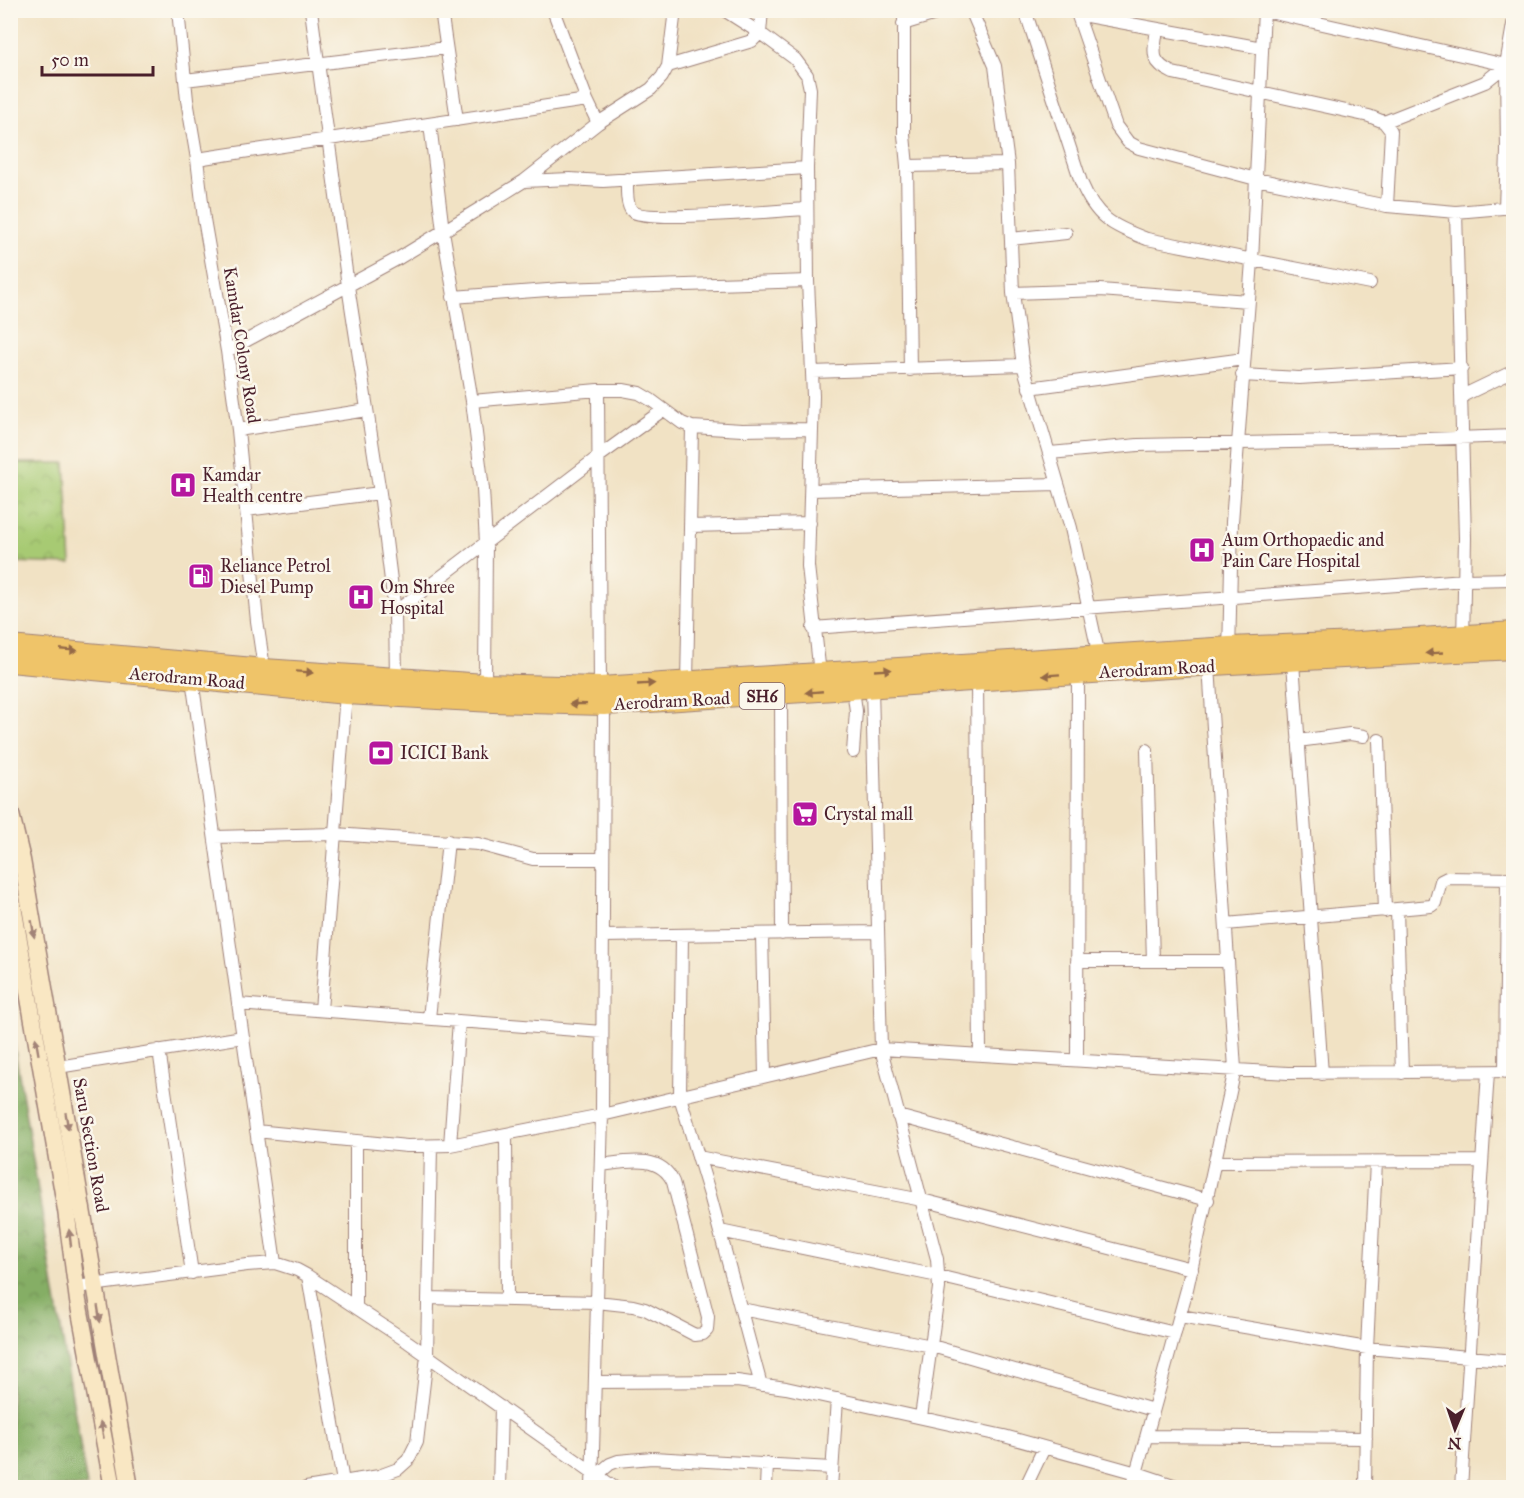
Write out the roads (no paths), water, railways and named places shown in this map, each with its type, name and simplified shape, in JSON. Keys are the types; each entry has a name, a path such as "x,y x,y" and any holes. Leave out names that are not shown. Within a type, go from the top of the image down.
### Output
{"main road":[{"name":"Aerodram Road","path":"12,661 192,680 265,677 396,678 602,696 687,682 1100,656 1230,656 1293,662 1463,644 1514,633"},
{"name":"Aerodram Road","path":"12,661 265,677 346,694 493,702 602,696 781,694 1209,666 1230,656 1358,642 1463,644 1514,649"}],"street":[{"name":"Kamdar Colony Road","path":"178,10 208,249 227,351 265,677"},
{"path":"311,10 348,286 380,493 395,612 396,678"},
{"path":"441,10 457,120"},
{"path":"553,10 598,123"},
{"path":"227,351 348,286 443,231 524,181 598,123 651,90 668,66 675,10"},
{"path":"724,10 795,59 807,75 810,89 807,209 812,429 808,566 813,628 820,674"},
{"path":"668,66 752,41 760,33 762,10"},
{"path":"904,10 904,135 910,370"},
{"path":"903,24 949,10"},
{"path":"971,10 995,66 1008,164 1013,293 1023,365 1071,528 1100,656"},
{"path":"1026,10 1081,182 1094,208 1103,218 1119,229 1147,238 1251,261 1370,283"},
{"path":"1230,656 1232,522 1256,179 1263,11 1506,65"},
{"path":"1072,12 1262,48"},
{"path":"1072,12 1116,126 1128,142 1139,148 1256,179 1387,206 1456,212 1509,208 1506,65 1514,19"},
{"path":"1157,29 1154,57 1160,67 1173,73 1369,116 1384,122 1391,131 1387,206"},
{"path":"185,80 446,48"},
{"path":"1384,122 1485,82 1506,65"},
{"path":"197,159 587,100"},
{"path":"430,124 443,231 472,401 483,489 486,543 485,684"},
{"path":"906,166 1008,164"},
{"path":"524,181 627,180 807,168"},
{"path":"627,180 629,206 631,211 640,215 694,216 807,209"},
{"path":"1456,212 1462,368 1465,580 1463,644"},
{"path":"1011,239 1066,233"},
{"path":"453,297 561,289 808,281"},
{"path":"1013,293 1100,290 1248,302"},
{"path":"1029,388 1244,359"},
{"path":"812,372 1023,365"},
{"path":"1242,375 1299,378 1462,368"},
{"path":"1462,396 1514,371"},
{"path":"472,401 598,390 639,393 682,423 692,427 742,430 812,429"},
{"path":"592,1488 595,1473 603,936 598,390"},
{"path":"237,430 368,410"},
{"path":"395,612 663,410"},
{"path":"687,682 692,427"},
{"path":"1050,453 1138,445 1514,436"},
{"path":"811,490 1058,484"},
{"path":"246,510 380,493"},
{"path":"690,526 810,523"},
{"path":"813,628 1465,580 1514,579"},
{"path":"1293,662 1322,1074"},
{"path":"1131,1488 1192,1269 1235,1069 1209,666"},
{"path":"1077,1060 1078,674"},
{"path":"192,680 275,1263"},
{"path":"977,680 980,1054"},
{"path":"853,753 856,711 862,688"},
{"path":"862,688 878,932 881,1049 937,1259 939,1288 921,1417"},
{"path":"321,1010 346,694"},
{"path":"781,694 782,934"},
{"path":"1298,741 1350,734 1364,736"},
{"path":"1379,740 1384,911"},
{"path":"1147,750 1153,961"},
{"name":"Saru Section Road","path":"10,810 22,860 130,1488"},
{"path":"214,837 335,834 478,844 533,859 603,859"},
{"path":"429,1018 448,841"},
{"path":"256,1131 356,1141 431,1146 450,1145 602,1115 881,1049 1322,1074 1509,1072 1510,879 1447,878 1441,881 1436,903 1431,906 1226,924"},
{"name":"Saru Section Road","path":"10,889 64,1200 76,1287 113,1488"},
{"path":"1398,910 1402,1073"},
{"path":"603,936 878,932"},
{"path":"762,934 765,1076"},
{"path":"682,935 680,1097 720,1231 761,1385"},
{"path":"1077,961 1228,961"},
{"path":"238,1004 602,1032"},
{"path":"450,1145 459,1021"},
{"path":"58,1066 243,1037"},
{"path":"159,1050 192,1273"},
{"path":"1461,1488 1488,1072"},
{"path":"898,1116 1208,1200"},
{"path":"506,1134 507,1300"},
{"path":"356,1141 356,1307"},
{"path":"306,1488 343,1485 398,1469 408,1461 417,1443 427,1356 431,1146"},
{"path":"698,1156 922,1200 1192,1269"},
{"path":"428,1298 597,1302 645,1309 695,1335 703,1334 707,1330 708,1317 669,1172 655,1163 640,1161 601,1165"},
{"path":"1216,1162 1482,1161"},
{"path":"1365,1488 1367,1348 1376,1162"},
{"path":"720,1231 938,1276 1175,1333"},
{"path":"76,1287 247,1265 275,1263 297,1270 356,1307 615,1488"},
{"path":"308,1276 343,1485"},
{"path":"741,1309 932,1346 1153,1410"},
{"path":"1180,1316 1367,1348 1514,1361"},
{"path":"595,1382 689,1380 737,1381 761,1385 921,1417 1137,1473 1182,1488"},
{"path":"831,1488 837,1399"},
{"path":"499,1488 501,1407"},
{"path":"1147,1436 1366,1438"},
{"path":"1025,1488 1044,1448"},
{"path":"595,1473 610,1464 630,1459 652,1458 832,1468"},
{"path":"766,1488 767,1464"}],"place":[{"name":"Kamdar Health centre","path":"183,485"},
{"name":"Aum Orthopaedic and Pain Care Hospital","path":"1202,550"},
{"name":"Reliance Petrol Diesel Pump","path":"201,576"},
{"name":"Om Shree Hospital","path":"361,597"},
{"name":"ICICI Bank","path":"381,753"},
{"name":"Crystal mall","path":"805,814"}]}
